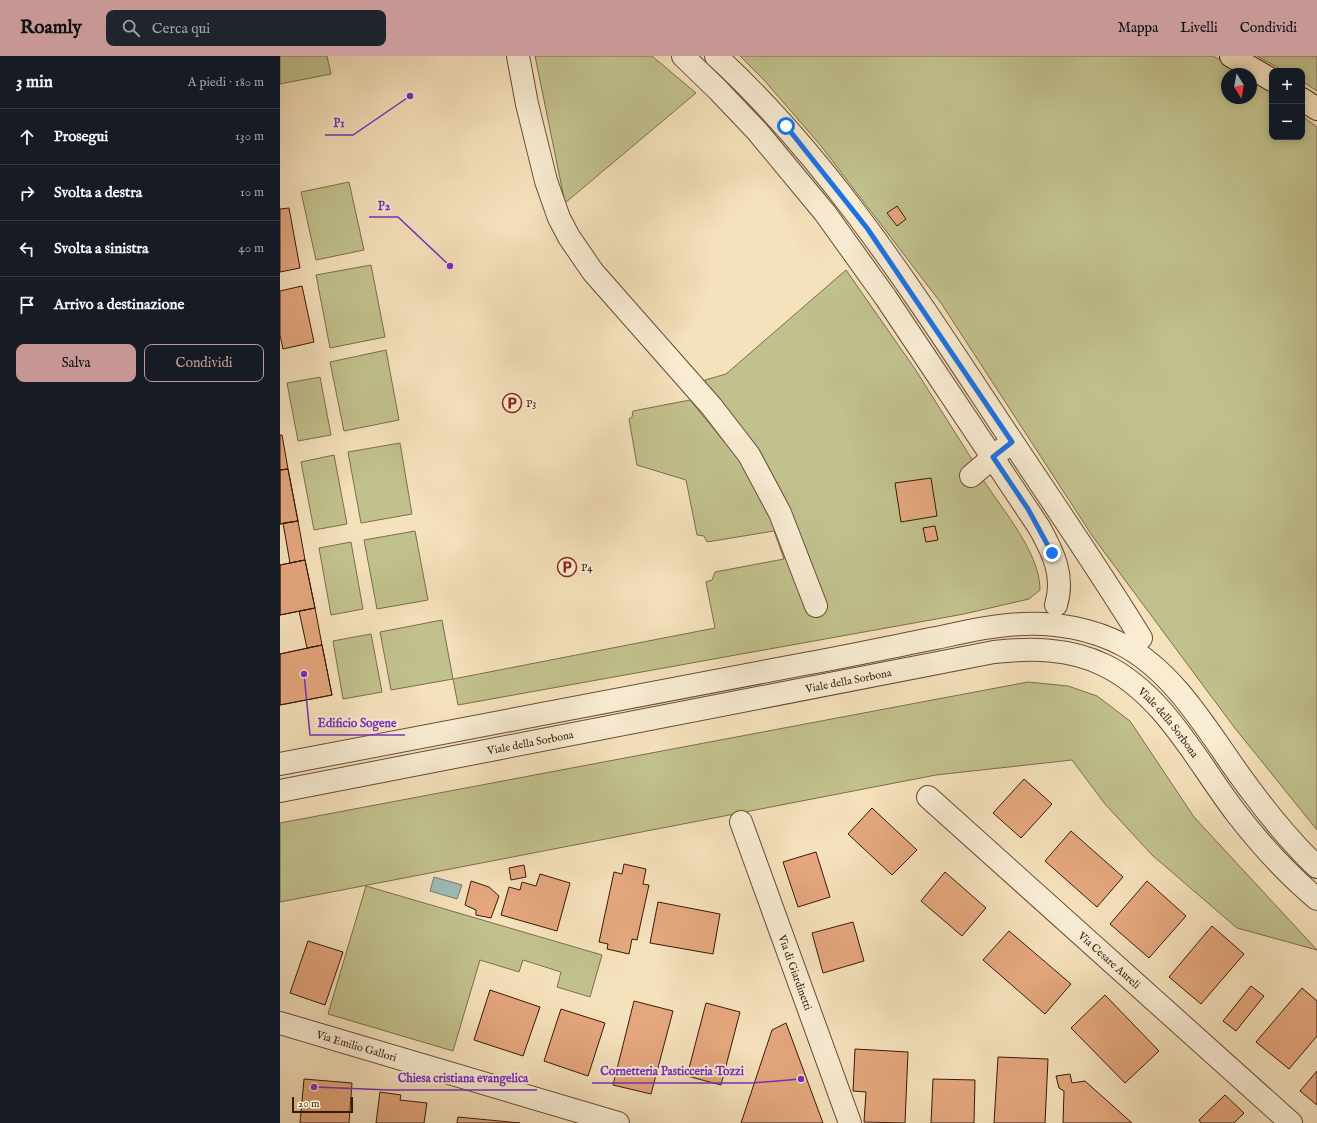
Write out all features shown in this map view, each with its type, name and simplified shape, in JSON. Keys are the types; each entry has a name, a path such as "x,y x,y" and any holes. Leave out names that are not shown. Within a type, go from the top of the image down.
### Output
{"highway":[{"path":"1231,56 1269,78"},
{"path":"1305,101 1317,109"}],"street":[{"path":"518,56 546,181 568,223 576,250 593,272 690,371 759,472 790,536 816,606"},
{"path":"682,56 718,90 757,131 825,213 886,298 1032,515 1052,553 1060,579 1059,595 1056,605"},
{"path":"716,56 786,126 867,228 1012,442 1141,638"},
{"path":"971,476 1012,442"},
{"path":"280,764 827,660 974,630 1021,624 1056,625 1070,627 1111,640 1133,651 1160,672 1196,715 1262,805 1284,832 1317,867"},
{"name":"Viale della Sorbona","path":"280,791 994,652 1046,650 1083,657 1105,665 1130,681 1146,696 1179,734 1258,841 1294,879 1317,899"},
{"name":"Via Cesare Aureli","path":"928,797 1291,1123"},
{"name":"Via di Giardinetti","path":"741,822 850,1123"},
{"name":"Via Emilio Gallori","path":"280,1023 618,1123"}],"green space":[{"path":"280,56 327,56 331,74 280,84"},
{"path":"535,56 652,56 696,93 565,203"},
{"path":"740,56 1213,56 1235,68 1221,68 1221,104 1257,104 1257,82 1269,91 1269,140 1305,140 1305,118 1317,127 1317,830 1234,727 1093,537 941,303 821,146 764,80"},
{"path":"1257,56 1317,56 1317,91 1305,83 1305,68 1279,68"},
{"path":"349,182 364,250 316,260 301,192"},
{"path":"371,265 385,337 330,348 316,275"},
{"path":"846,270 915,369 973,461 975,483 984,481 1020,533 1028,547 1038,576 1040,590 1029,599 964,614 458,705 453,679 715,628 706,582 712,580 715,572 784,559 774,531 707,542 704,536 697,535 686,480 637,465 629,419 632,417 633,411 690,400 731,450 705,380 726,374"},
{"path":"386,350 399,420 344,431 330,362"},
{"path":"320,377 331,435 298,441 287,383"},
{"path":"400,443 412,514 361,523 348,452"},
{"path":"334,455 347,524 314,530 301,462"},
{"path":"415,531 428,600 377,609 364,540"},
{"path":"351,542 363,609 331,615 319,548"},
{"path":"442,620 453,679 391,690 380,632"},
{"path":"371,634 382,692 343,699 333,641"},
{"path":"1028,682 1068,686 1097,696 1130,721 1194,817 1317,950 1237,928 1152,855 1105,804 1072,760 936,775 280,902 280,823"},
{"path":"366,886 602,955 590,997 557,987 561,972 523,960 519,972 480,960 453,1051 328,1014"}],"water":[{"path":"434,877 462,885 457,899 430,891"}],"building":[{"path":"897,206 906,219 897,226 887,213"},
{"path":"289,208 300,268 280,272 280,209"},
{"path":"302,286 314,342 283,349 280,335 280,291"},
{"path":"280,435 282,435 288,469 280,470"},
{"path":"288,469 298,521 280,524 280,470"},
{"path":"288,469 298,521 280,524 280,470"},
{"path":"931,478 937,516 901,522 895,483"},
{"path":"298,521 305,560 290,563 283,523"},
{"path":"935,526 938,540 926,542 923,528"},
{"path":"305,560 315,608 280,615 280,565"},
{"path":"305,560 315,608 280,615 280,565"},
{"path":"315,608 322,645 307,648 299,611"},
{"path":"322,645 332,695 280,705 280,654"},
{"path":"322,645 332,695 280,705 280,654"},
{"path":"1024,779 1052,804 1021,838 993,813"},
{"path":"872,808 917,850 892,875 848,834"},
{"path":"1071,831 1123,877 1097,907 1045,861"},
{"path":"816,852 830,897 798,907 783,862"},
{"path":"624,864 646,869 643,884 649,885 637,940 632,939 629,954 607,949 608,944 599,942 614,872 622,874"},
{"path":"524,865 526,877 511,880 509,868"},
{"path":"945,872 986,908 962,936 921,901"},
{"path":"540,874 570,883 557,931 501,915 509,887 520,890 522,882 536,886"},
{"path":"471,881 489,887 499,896 491,918 476,915 476,910 465,905"},
{"path":"1147,881 1186,916 1149,958 1110,924"},
{"path":"658,902 720,914 713,954 650,943"},
{"path":"853,922 864,961 823,973 812,933"},
{"path":"1212,926 1244,954 1201,1004 1169,977"},
{"path":"1009,931 1071,984 1045,1014 983,960"},
{"path":"308,941 343,952 325,1005 290,993"},
{"path":"1251,986 1264,996 1236,1031 1223,1021"},
{"path":"1302,988 1317,1001 1317,1036 1289,1069 1256,1042"},
{"path":"490,990 540,1007 523,1056 474,1040"},
{"path":"1105,995 1159,1051 1125,1083 1071,1028"},
{"path":"634,1001 673,1011 651,1094 613,1085"},
{"path":"706,1003 740,1012 721,1085 687,1076"},
{"path":"561,1009 605,1023 588,1076 544,1061"},
{"path":"786,1023 823,1123 741,1123 772,1030"},
{"path":"855,1049 908,1052 905,1123 864,1122 866,1092 853,1091"},
{"path":"998,1057 1048,1059 1045,1123 994,1123"},
{"path":"1317,1071 1317,1105 1300,1091"},
{"path":"1070,1074 1072,1083 1085,1081 1132,1123 1063,1123 1064,1091 1059,1088 1056,1076"},
{"path":"304,1079 352,1083 349,1123 300,1123"},
{"path":"933,1079 975,1080 974,1123 931,1123"},
{"path":"380,1092 401,1095 400,1100 427,1103 424,1123 376,1123"},
{"path":"1225,1095 1244,1113 1234,1123 1201,1123 1199,1120"},
{"path":"458,1117 520,1123 457,1123"}],"place":[{"name":"P1","path":"410,96"},
{"name":"P2","path":"450,266"},
{"name":"P3","path":"512,403"},
{"name":"P4","path":"567,567"},
{"name":"Edificio Sogene","path":"304,674"},
{"name":"Cornetteria Pasticceria Tozzi","path":"801,1079"},
{"name":"Chiesa cristiana evangelica","path":"314,1087"}],"route":[{"path":"786,126 867,228 971,379 1012,442 993,457 1040,528 1052,553"}]}
